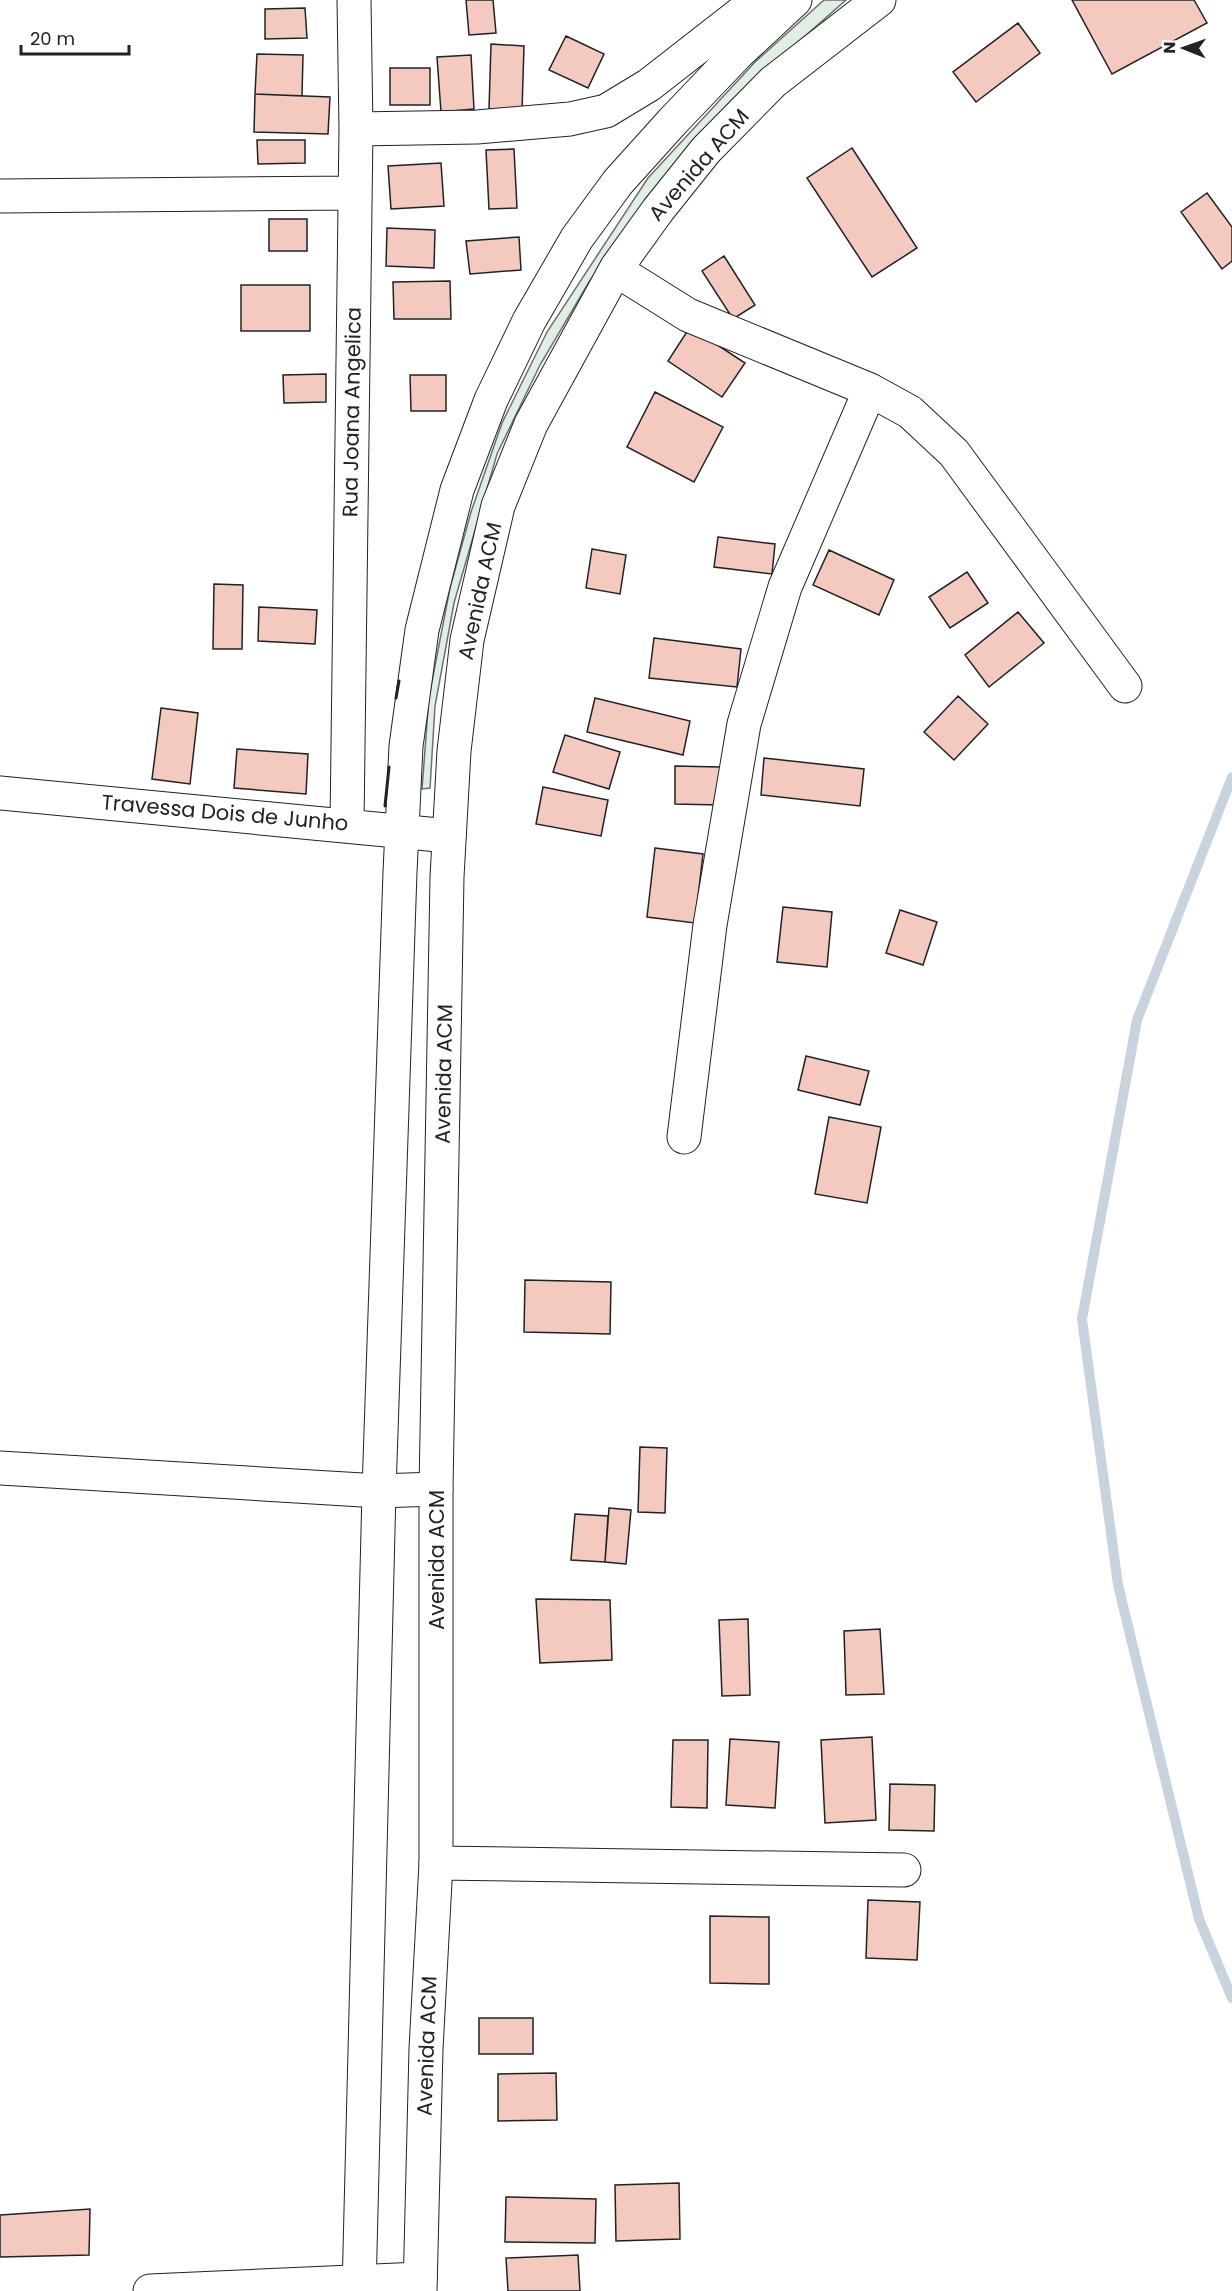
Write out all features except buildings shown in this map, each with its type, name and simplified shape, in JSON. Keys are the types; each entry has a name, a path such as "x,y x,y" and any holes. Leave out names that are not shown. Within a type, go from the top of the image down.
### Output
{"main road":[{"name":"Rua Joana Angelica","path":"347,824 356,129 354,0"},
{"path":"356,129 477,128 570,118 606,111 649,85 758,0"},
{"name":"Avenida ACM","path":"359,2287 379,1491 402,832 406,746 422,630 457,490 491,400 519,341 577,238 618,182 730,62 795,0"},
{"name":"Avenida ACM","path":"420,2285 426,2049 436,1863 436,1489 449,836 454,751 467,640 498,506 531,424 616,270 658,210 706,150 773,82 879,0"},
{"path":"0,196 355,193"},
{"path":"616,270 688,315 870,390 909,412 954,453 1125,686"},
{"path":"684,1137 710,925 744,724 785,587 870,390"},
{"name":"Travessa Dois de Junho","path":"0,793 347,824 449,836"},
{"path":"0,1468 379,1491 436,1489"},
{"path":"436,1863 904,1870"},
{"path":"150,2291 420,2285"}],"green space":[{"path":"824,0 846,0 729,103 647,197 589,282 540,365 497,454 454,603 435,706 430,788 422,789 429,697 450,588 471,512 502,423 547,332 648,178 755,62"}],"waterway":[{"path":"1232,777 1137,1020 1082,1319 1118,1585 1199,1919 1232,1998"}],"wall":[{"path":"396,698 399,681"},
{"path":"385,806 389,767"}]}
